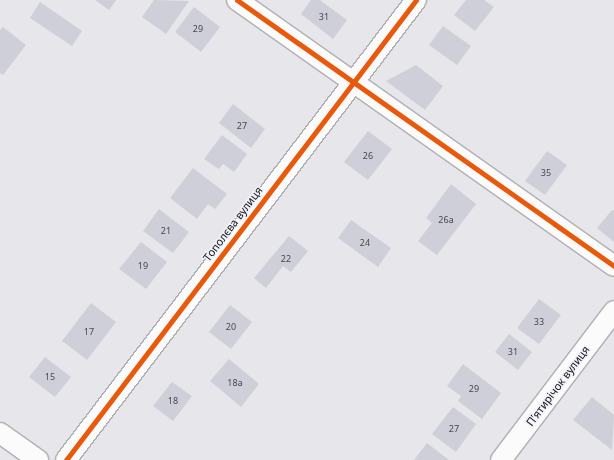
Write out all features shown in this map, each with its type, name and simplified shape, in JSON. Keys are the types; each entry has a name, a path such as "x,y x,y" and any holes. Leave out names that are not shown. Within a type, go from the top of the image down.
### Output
{"street":[{"path":"237,0 614,266"},
{"name":"Тополєва вулиця","path":"66,460 416,0"},
{"name":"П’ятирічок вулиця","path":"501,460 614,311"},
{"path":"0,432 38,460"}],"building":[{"path":"95,0 116,0 109,10"},
{"path":"154,0 189,1 166,34 142,17"},
{"path":"311,0 320,0 347,20 333,39 301,14"},
{"path":"466,0 484,0 494,7 475,31 454,15"},
{"path":"40,2 82,31 72,46 30,18"},
{"path":"194,7 220,27 201,52 175,32"},
{"path":"443,26 471,46 457,65 429,45"},
{"path":"3,27 26,45 3,75 0,73 0,30"},
{"path":"416,65 443,86 425,110 386,81"},
{"path":"233,104 265,129 251,148 219,123"},
{"path":"368,131 392,149 368,180 344,162"},
{"path":"222,135 247,154 234,172 223,164 219,169 204,159"},
{"path":"547,151 567,165 545,195 525,181"},
{"path":"193,168 227,194 215,209 208,204 197,219 170,198"},
{"path":"451,184 476,204 437,255 418,241 432,223 426,218"},
{"path":"159,209 189,232 173,253 143,231"},
{"path":"612,210 614,211 614,242 597,228"},
{"path":"351,220 391,248 378,267 338,238"},
{"path":"289,236 308,251 291,272 283,266 266,288 254,278"},
{"path":"141,242 167,262 146,289 119,269"},
{"path":"539,299 561,315 539,344 517,328"},
{"path":"91,303 116,322 87,360 62,341"},
{"path":"230,305 252,322 231,349 209,332"},
{"path":"509,334 532,352 518,370 495,352"},
{"path":"45,357 71,377 55,397 29,377"},
{"path":"229,359 259,384 241,407 210,381"},
{"path":"463,364 501,393 482,419 458,401 461,396 447,386"},
{"path":"172,382 192,396 173,421 153,406"},
{"path":"592,397 614,415 612,450 573,420"},
{"path":"453,407 476,424 456,452 432,434"},
{"path":"427,443 449,460 414,460"}],"cycle path":[{"path":"237,0 614,266"},
{"path":"66,460 416,0"}]}
